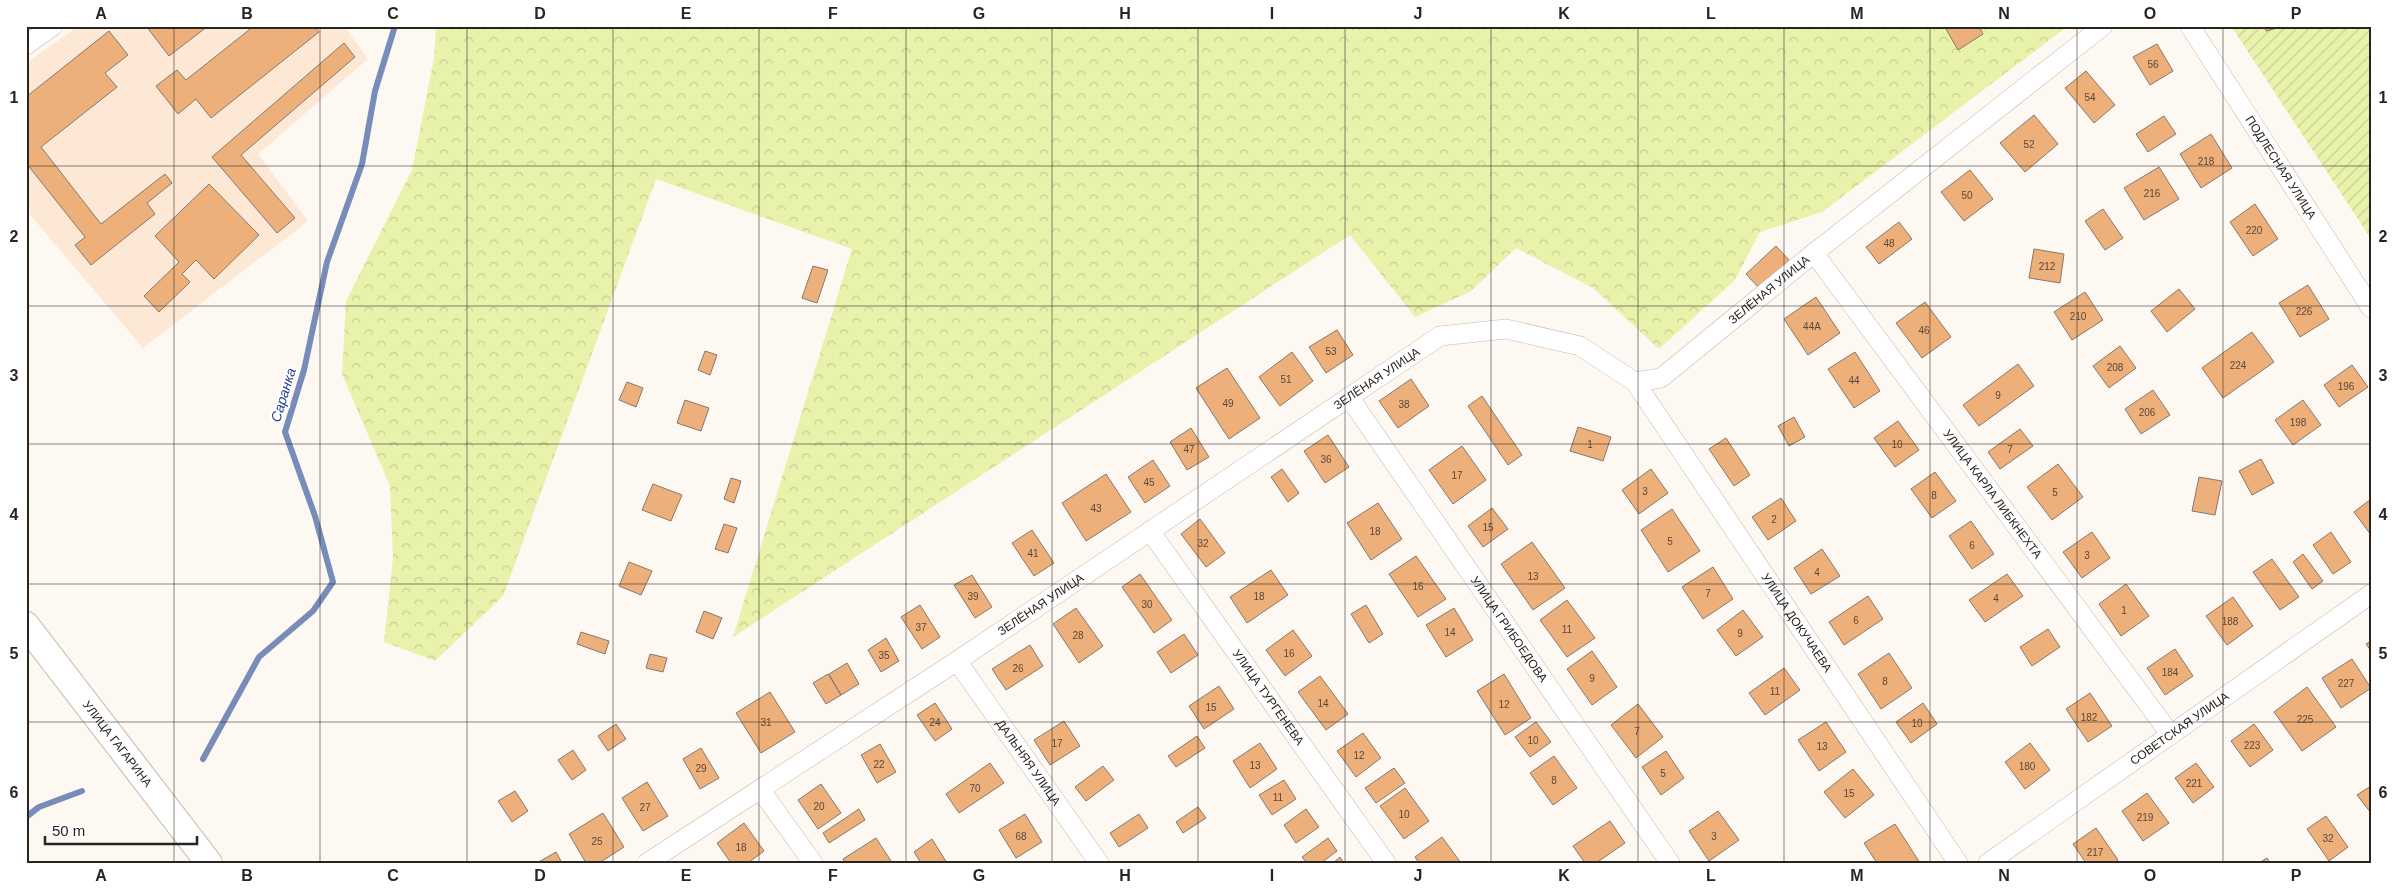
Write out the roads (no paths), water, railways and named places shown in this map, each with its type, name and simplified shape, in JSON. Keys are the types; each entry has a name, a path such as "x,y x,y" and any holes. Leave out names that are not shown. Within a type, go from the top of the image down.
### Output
{"main road":[{"name":"УЛИЦА ГАГАРИНА","path":"26,625 209,863"}],"street":[{"path":"26,45 53,26"},
{"name":"ЗЕЛЁНАЯ УЛИЦА","path":"647,863 957,661 1440,336 1506,329 1580,346 1635,382 1661,378 1814,253 2103,26"},
{"name":"ПОДЛЕСНАЯ УЛИЦА","path":"2190,26 2371,308"},
{"name":"УЛИЦА КАРЛА ЛИБКНЕХТА","path":"1814,253 2171,735"},
{"name":"УЛИЦА ДОКУЧАЕВА","path":"1635,382 1958,863"},
{"name":"УЛИЦА ГРИБОЕДОВА","path":"1349,396 1670,863"},
{"name":"УЛИЦА ТУРГЕНЕВА","path":"1150,531 1386,863"},
{"name":"СОВЕТСКАЯ УЛИЦА","path":"1988,863 2371,594"},
{"name":"ДАЛЬНЯЯ УЛИЦА","path":"957,661 1099,863"},
{"path":"760,789 813,863"}],"waterway":[{"name":"Саранка","path":"203,759 259,657 313,611 333,582 315,516 285,432 304,370 327,262 362,164 375,91 395,26"},
{"name":"Саранка","path":"26,817 39,807 82,791"}]}
